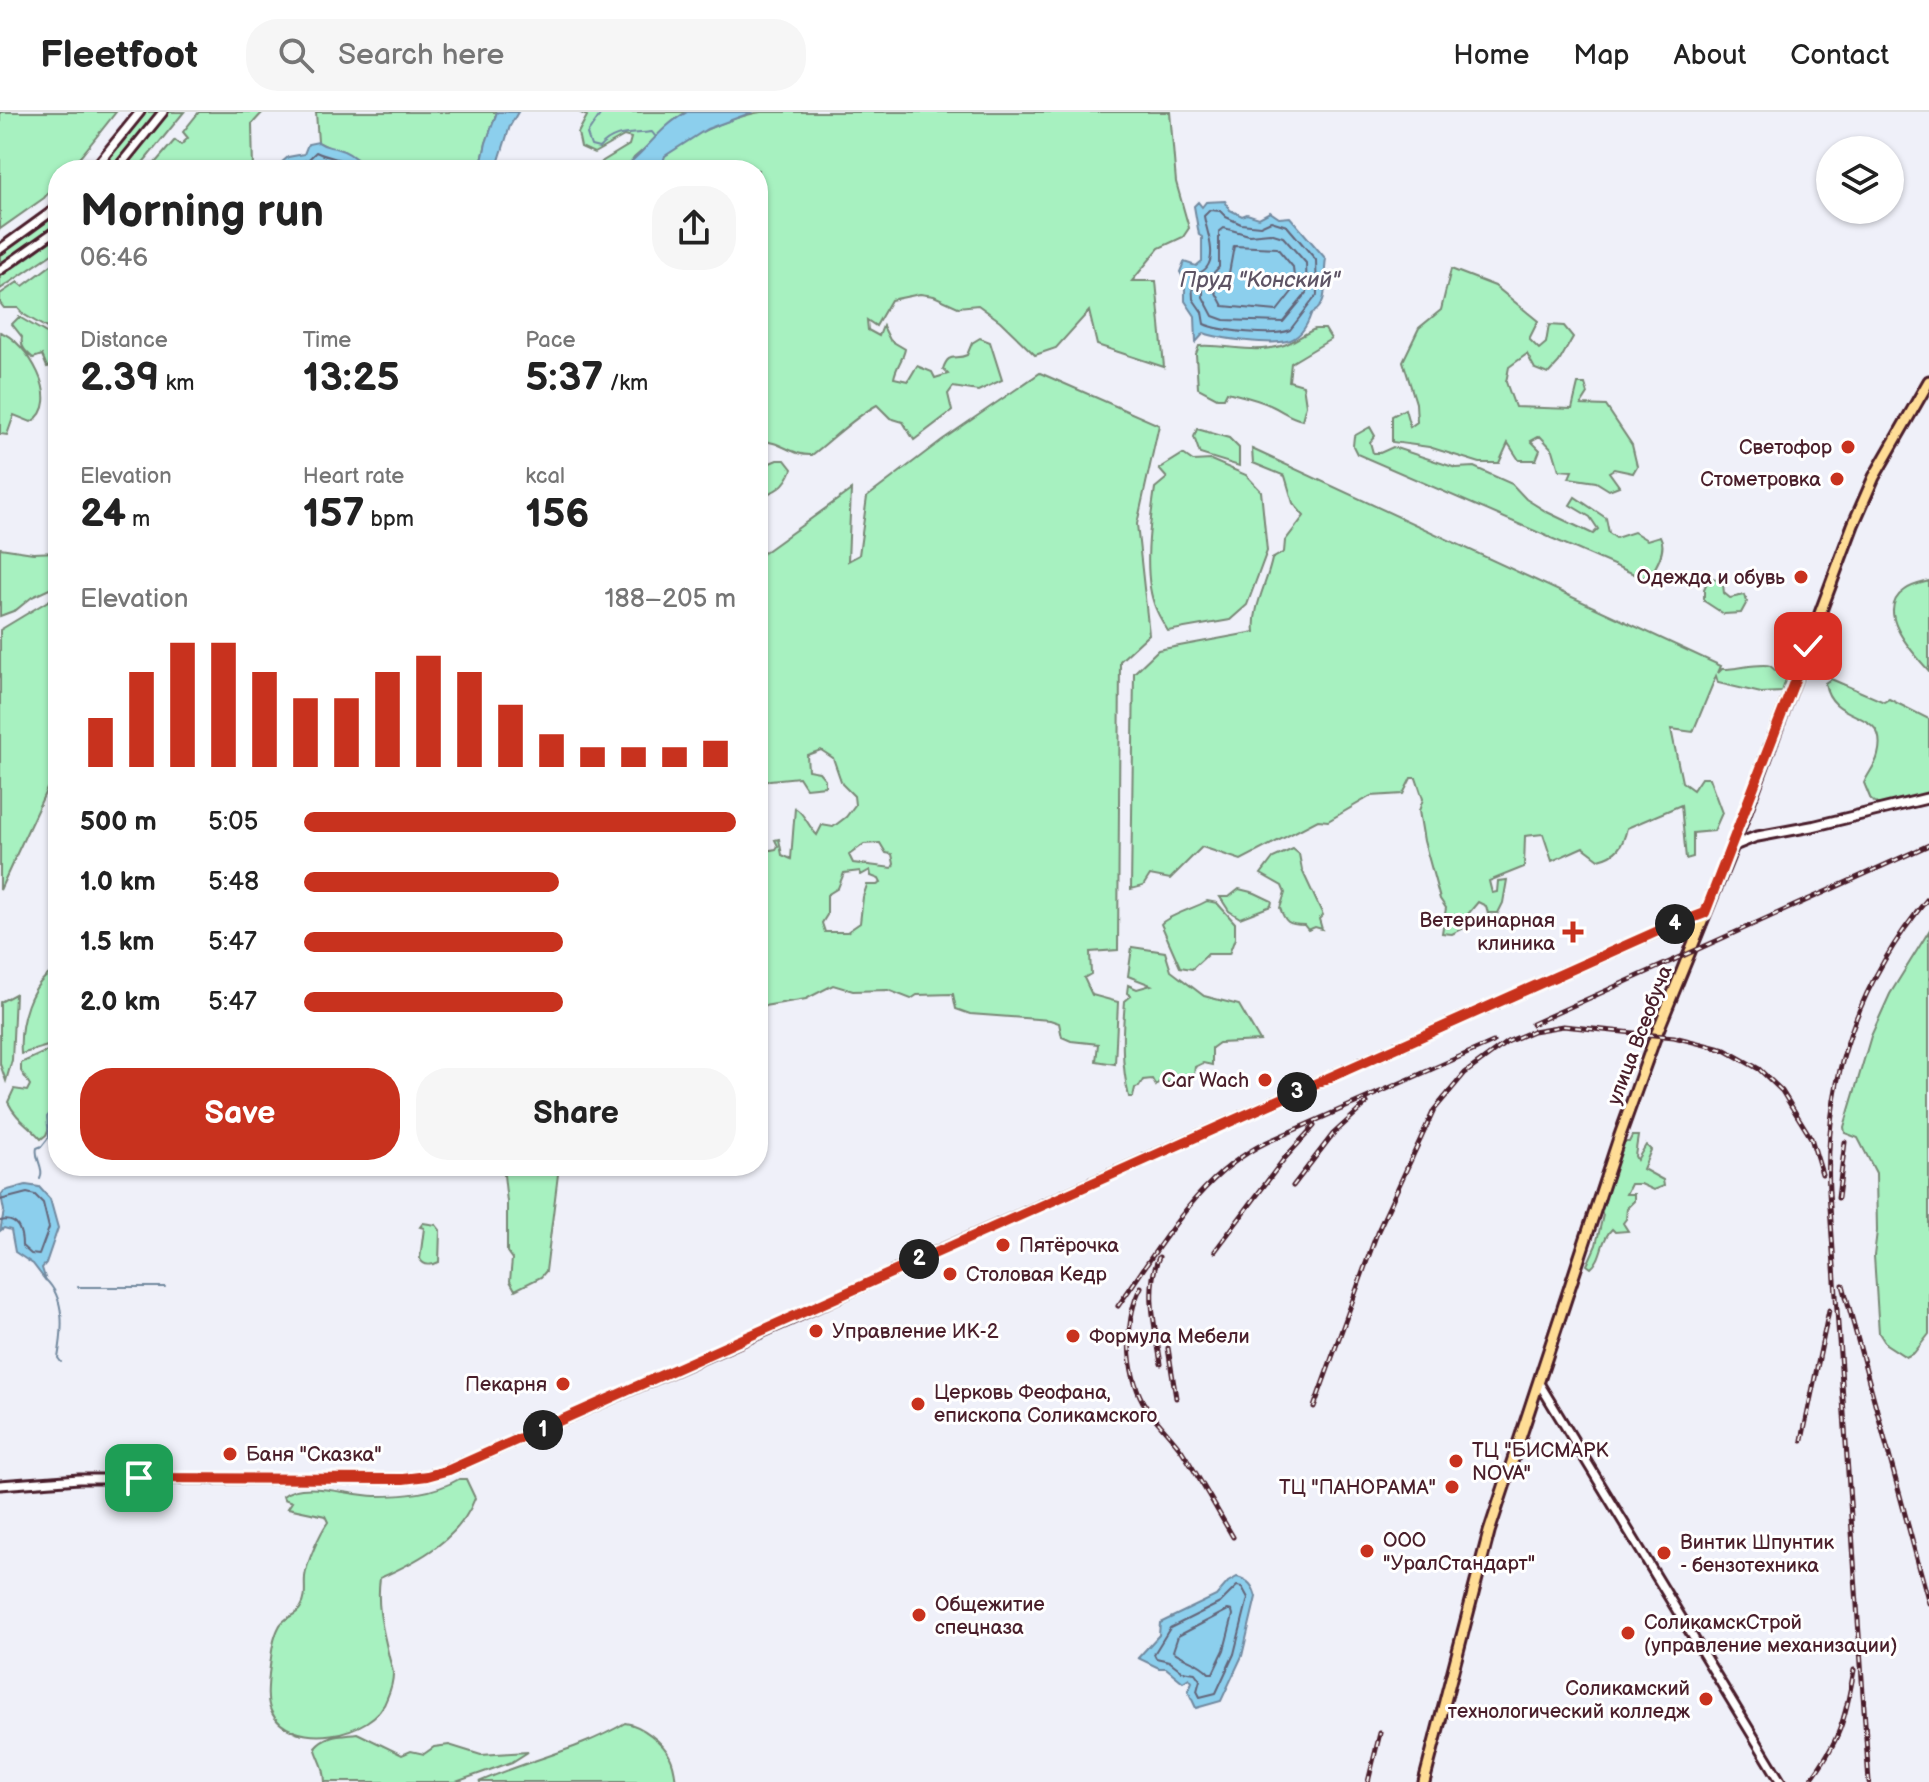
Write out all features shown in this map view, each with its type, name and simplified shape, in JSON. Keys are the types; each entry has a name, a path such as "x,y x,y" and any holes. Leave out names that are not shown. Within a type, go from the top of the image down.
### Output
{"main road":[{"name":"улица Всеобуча","path":"1424,1782 1489,1532 1656,1035 1733,846 1853,525 1874,477 1929,381"},
{"path":"1733,846 1755,837 1929,798"}],"street":[{"path":"101,160 140,112"},
{"path":"124,160 163,112"},
{"path":"0,249 48,214"},
{"path":"0,270 48,236"},
{"path":"0,1485 79,1479 403,1479 449,1470 1705,913"},
{"path":"1539,1383 1781,1782"}],"green space":[{"path":"0,112 116,112 78,160 48,160 48,193 0,229"},
{"path":"146,112 159,112 120,160 106,160"},
{"path":"169,112 184,112 145,160 130,160"},
{"path":"199,112 263,112 252,124 253,160 158,160 175,140 181,145 188,138 183,132"},
{"path":"316,112 497,112 482,160 353,160 318,142"},
{"path":"579,112 687,112 633,160 605,160 629,145 631,138 624,136 594,153 581,147 578,133 587,116"},
{"path":"761,112 1170,112 1176,182 1189,228 1183,237 1159,248 1132,281 1156,281 1164,367 1097,345 1089,311 1056,348 1035,355 1000,321 978,305 958,307 934,296 920,294 891,300 876,326 867,320 868,330 879,336 883,326 890,340 905,349 894,378 908,381 917,366 932,372 935,378 948,374 943,369 948,360 967,355 972,343 980,338 990,342 1002,380 978,391 953,387 948,394 952,411 914,440 903,422 890,418 877,405 812,455 768,442 768,160 661,160 686,140 734,119"},
{"path":"48,220 48,232 0,267 0,254"},
{"path":"48,243 48,257 0,289 0,277"},
{"path":"48,267 48,329 18,308 4,308 0,303 0,294 18,282 23,286"},
{"path":"1451,269 1495,286 1538,321 1529,339 1539,349 1546,343 1549,325 1564,326 1573,337 1548,374 1535,369 1527,354 1509,367 1506,382 1515,407 1572,409 1578,384 1585,384 1588,394 1581,405 1606,406 1632,445 1637,466 1633,473 1614,469 1609,472 1619,486 1609,490 1596,482 1569,478 1572,471 1559,470 1553,450 1540,436 1531,441 1540,450 1536,460 1519,460 1508,443 1499,463 1480,463 1429,447 1392,442 1392,416 1405,409 1410,427 1417,422 1416,403 1403,361 1419,328 1441,310"},
{"path":"19,317 48,334 48,367 42,355 33,358 26,351 22,337 12,324"},
{"path":"1315,329 1325,329 1331,339 1291,363 1289,381 1303,385 1306,405 1302,420 1256,400 1227,392 1224,398 1217,398 1198,388 1196,354 1199,346 1271,348 1290,343"},
{"path":"0,332 10,337 30,359 43,387 44,401 40,413 31,422 14,415 7,435 0,434"},
{"path":"1040,373 1159,425 1137,524 1149,634 1120,661 1118,950 1090,952 1091,974 1084,978 1092,995 1118,1002 1115,1064 1096,1061 1098,1044 1062,1037 1059,1023 970,1014 956,1009 953,994 917,995 911,999 888,990 853,991 833,985 806,999 768,1005 768,850 776,849 775,840 779,839 782,855 791,859 795,808 817,835 822,825 833,827 855,805 854,796 842,784 833,758 821,750 807,755 808,770 819,772 825,779 825,786 806,788 799,777 768,781 768,550 851,490 848,561 859,555 867,497 942,440","holes":["880,843 886,853 892,854 892,868 853,863 849,855 864,844","870,870 871,876 881,883 867,885 860,923 847,932 825,932 822,923 827,915 827,895 838,888 844,873 860,871 861,875"]},
{"path":"1370,427 1375,436 1370,442 1373,453 1393,447 1456,468 1474,467 1512,484 1526,499 1547,512 1593,534 1598,529 1590,517 1570,505 1575,497 1606,518 1609,533 1616,538 1634,532 1647,540 1660,536 1662,551 1658,562 1649,577 1641,577 1357,454 1353,446 1354,436"},
{"path":"1197,429 1229,438 1239,448 1239,466 1200,454 1194,437"},
{"path":"1252,449 1721,666 1718,673 1722,669 1766,665 1786,679 1782,692 1761,693 1718,683 1716,676 1693,732 1671,729 1682,782 1693,790 1701,778 1709,778 1722,813 1714,831 1693,833 1693,857 1686,859 1681,805 1627,828 1618,849 1599,859 1583,847 1552,861 1543,834 1525,836 1524,867 1489,881 1492,893 1497,892 1498,881 1507,880 1498,913 1488,913 1486,906 1478,902 1468,914 1466,927 1452,934 1442,933 1446,908 1440,899 1424,841 1419,811 1423,799 1416,778 1411,778 1403,794 1371,796 1328,821 1318,820 1241,860 1202,847 1170,879 1150,875 1143,886 1131,889 1134,673 1158,650 1255,632 1258,605 1272,559 1284,552 1285,541 1304,516 1293,503 1285,476 1253,463"},
{"path":"1183,454 1193,461 1211,460 1246,475 1261,491 1267,551 1247,605 1230,620 1168,631 1157,612 1149,581 1149,533 1155,488 1167,478 1159,469"},
{"path":"785,460 792,469 787,480 768,494 768,464"},
{"path":"0,548 48,552 48,590 16,610 0,616"},
{"path":"1709,578 1718,579 1723,584 1724,593 1730,598 1745,595 1747,602 1741,613 1724,614 1704,601 1704,589"},
{"path":"1929,581 1929,671 1899,632 1893,609 1896,599 1905,590"},
{"path":"48,601 48,787 0,890 0,630"},
{"path":"1831,679 1884,702 1889,699 1929,719 1929,794 1879,805 1871,800 1864,783 1877,759 1879,740 1876,730 1868,722 1838,706 1825,683"},
{"path":"1293,849 1299,854 1302,870 1323,915 1319,919 1322,929 1315,927 1308,930 1304,925 1288,922 1280,908 1285,893 1282,886 1261,874 1273,858"},
{"path":"1239,889 1272,901 1271,906 1240,918 1229,911 1220,897 1229,897"},
{"path":"1207,901 1217,903 1235,923 1235,938 1229,954 1208,954 1192,969 1180,967 1161,924"},
{"path":"1929,931 1929,1334 1914,1353 1906,1357 1886,1344 1879,1333 1874,1256 1876,1173 1858,1138 1845,1133 1844,1127 1871,1036 1890,994"},
{"path":"1132,947 1165,952 1171,971 1204,996 1239,1005 1260,1041 1219,1043 1212,1048 1212,1065 1203,1063 1195,1067 1194,1074 1182,1083 1159,1082 1156,1086 1152,1079 1143,1080 1135,1088 1133,1097 1129,1097 1123,1049 1125,1001 1131,996 1127,993 1128,985 1137,989 1151,985 1128,976"},
{"path":"48,975 48,1046 21,1054 24,1018 39,984"},
{"path":"15,994 12,1060 6,1081 0,1064 0,1002"},
{"path":"48,1051 48,1130 41,1139 8,1102 14,1089 27,1091 30,1085 21,1071 21,1063"},
{"path":"1632,1136 1638,1136 1637,1160 1646,1145 1651,1150 1643,1169 1663,1180 1664,1186 1654,1190 1641,1184 1631,1184 1626,1194 1634,1194 1634,1201 1627,1208 1623,1223 1628,1231 1615,1232 1612,1229 1591,1268 1587,1265 1596,1245 1603,1215 1601,1212 1624,1142 1629,1142"},
{"path":"504,1176 558,1176 546,1271 541,1277 515,1290 510,1281 512,1259 507,1252"},
{"path":"423,1223 436,1225 440,1230 439,1262 434,1264 426,1264 420,1259 424,1228 420,1227"},
{"path":"466,1479 475,1498 459,1525 423,1556 380,1578 381,1618 393,1674 387,1698 379,1711 350,1730 331,1734 295,1732 281,1724 271,1711 268,1698 273,1644 281,1623 303,1604 308,1564 328,1522 325,1516 288,1508 292,1502 283,1496 302,1489 375,1496 407,1495 439,1488"},
{"path":"625,1723 644,1731 667,1751 676,1782 479,1782 590,1741"},
{"path":"357,1733 402,1755 411,1751 424,1754 434,1747 449,1745 481,1755 528,1752 512,1762 456,1782 325,1782 315,1747 329,1737"}],"water":[{"path":"497,112 518,112 499,160 482,160"},
{"path":"687,112 753,112 707,129 665,156 664,160 633,160"},
{"path":"318,142 341,150 357,160 285,160 304,154 308,144"},
{"name":"Пруд \"Конский\"","path":"1225,201 1230,210 1242,216 1247,214 1259,218 1270,212 1279,218 1290,217 1326,259 1322,303 1296,337 1279,342 1258,342 1204,333 1196,342 1195,316 1185,301 1185,281 1180,272 1184,262 1196,266 1202,261 1202,237 1199,235 1194,206 1198,202 1202,207 1206,202"},
{"path":"26,1185 39,1187 50,1199 58,1228 42,1268 46,1281 33,1264 15,1252 11,1230 4,1228 0,1231 4,1211 1,1195 4,1191"},
{"path":"1237,1577 1250,1584 1256,1597 1242,1656 1221,1701 1196,1708 1188,1691 1192,1682 1189,1678 1183,1682 1166,1668 1138,1658 1159,1635 1160,1623 1216,1596"}],"waterway":[{"path":"602,112 587,134 591,146 599,148 611,138 624,134 652,132 655,136"},
{"path":"48,1116 48,1127"},
{"path":"40,1179 37,1148 48,1138"},
{"path":"45,1279 60,1305 62,1326 58,1358 61,1362"},
{"path":"78,1287 165,1287"}],"railway":[{"path":"1532,1024 1929,845"},
{"path":"1869,1782 1829,1192 1829,1150 1839,1072 1864,999 1882,964 1929,897"},
{"path":"1314,1407 1377,1233 1434,1110 1465,1073 1507,1042 1533,1031 1563,1026 1674,1037 1725,1050 1759,1069 1782,1091 1811,1138 1822,1174"},
{"path":"1118,1306 1183,1214 1221,1173 1243,1156 1267,1142 1493,1042"},
{"path":"1293,1186 1333,1134 1367,1103"},
{"path":"1215,1251 1284,1159 1314,1126"},
{"path":"1838,1198 1845,1142"},
{"path":"1159,1257 1152,1296 1161,1364"},
{"path":"1843,1285 1929,1603"},
{"path":"1141,1287 1132,1314 1129,1345 1137,1389 1147,1409 1182,1451 1233,1537"},
{"path":"1802,1440 1829,1310"},
{"path":"1168,1348 1176,1398"},
{"path":"1809,1782 1840,1729 1854,1670"},
{"path":"1368,1782 1380,1733"}],"place":[{"name":"Светофор","path":"1848,447"},
{"name":"Стометровка","path":"1837,479"},
{"name":"Одежда и обувь","path":"1801,577"},
{"name":"Ветеринарная клиника","path":"1573,932"},
{"name":"Car Wach","path":"1265,1080"},
{"name":"Пятёрочка","path":"1003,1245"},
{"name":"Столовая Кедр","path":"950,1274"},
{"name":"Управление ИК-2","path":"816,1331"},
{"name":"Формула Мебели","path":"1073,1336"},
{"name":"Пекарня","path":"563,1384"},
{"name":"Церковь Феофана, епископа Соликамского","path":"918,1404"},
{"name":"Баня \"Сказка\"","path":"230,1454"},
{"name":"ТЦ \"БИСМАРК NOVA\"","path":"1456,1461"},
{"name":"ТЦ \"ПАНОРАМА\"","path":"1452,1487"},
{"name":"ООО \"УралСтандарт\"","path":"1367,1551"},
{"name":"Винтик Шпунтик - бензотехника","path":"1664,1553"},
{"name":"Общежитие спецназа","path":"919,1615"},
{"name":"СоликамскСтрой (управление механизации)","path":"1628,1633"},
{"name":"Соликамский технологический колледж","path":"1706,1699"}],"route":[{"path":"139,1478 403,1479 449,1470 1658,931 1705,913 1808,646"}]}
